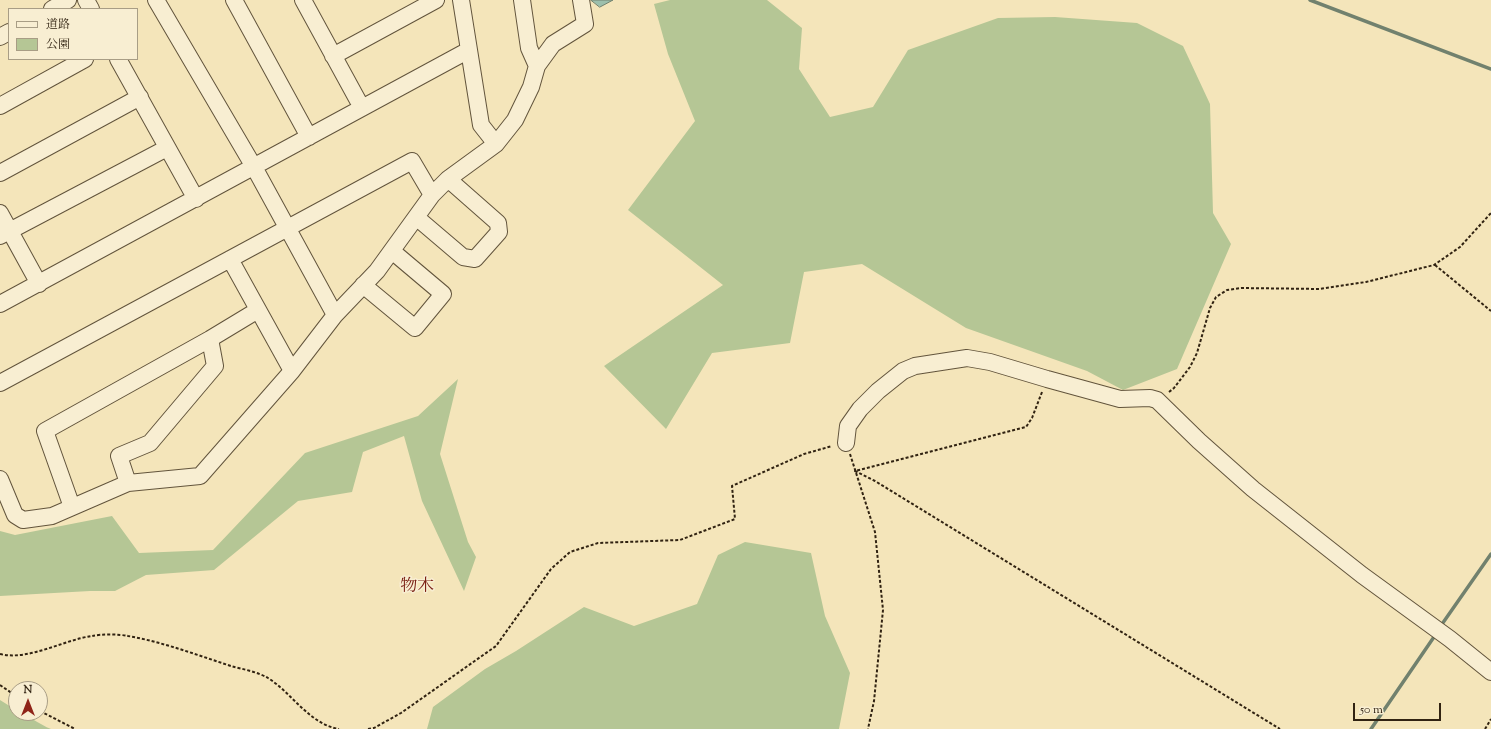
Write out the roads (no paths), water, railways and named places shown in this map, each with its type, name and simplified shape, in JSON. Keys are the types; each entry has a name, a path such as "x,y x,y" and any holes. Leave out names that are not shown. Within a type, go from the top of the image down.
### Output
{"street":[{"path":"54,8 68,0"},
{"path":"156,0 254,167 334,315"},
{"path":"234,0 309,137"},
{"path":"333,56 436,0"},
{"path":"461,0 481,125 496,144"},
{"path":"522,0 529,48 537,66"},
{"path":"0,479 15,515 23,520 52,516 128,483 200,476 292,370 334,315 377,271 432,195 448,179 496,144 515,120 531,87 537,66 552,44 585,24 581,0"},
{"path":"306,1 333,56 362,108"},
{"path":"0,304 469,50"},
{"path":"0,106 83,60"},
{"path":"119,60 196,199"},
{"path":"0,173 140,97"},
{"path":"5,234 167,148"},
{"path":"0,383 412,161 432,195"},
{"path":"416,217 463,257 475,259 499,232 498,223 448,179"},
{"path":"0,213 5,234 39,284"},
{"path":"363,285 414,328 443,294 392,251"},
{"path":"230,259 292,370"},
{"path":"72,507 45,431 210,339 258,310"},
{"path":"128,483 119,456 150,443 216,366 210,339"},
{"path":"846,443 848,426 860,409 878,391 903,371 914,366 967,358 990,362 1120,399 1150,398 1157,400 1253,490 1362,575 1450,639 1491,672"}],"waterway":[{"path":"1310,0 1491,69"},
{"path":"1440,627 1491,554"},
{"path":"1371,729 1436,634"}],"district":[{"name":"物木","path":"417,588"}]}
